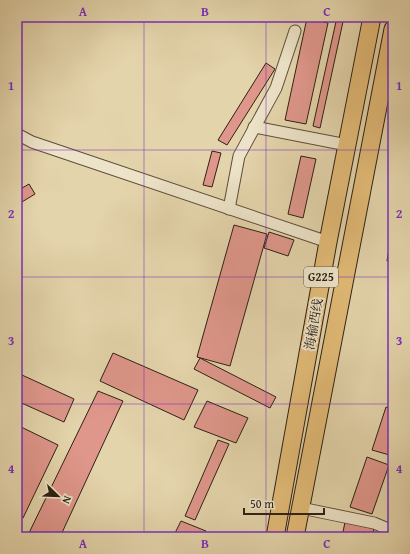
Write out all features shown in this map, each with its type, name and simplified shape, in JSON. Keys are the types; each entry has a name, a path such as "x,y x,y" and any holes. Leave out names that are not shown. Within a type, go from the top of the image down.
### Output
{"highway":[{"name":"海榆西线","path":"275,537 328,242 372,17"},
{"name":"海榆西线","path":"295,537 389,64 393,29"}],"street":[{"path":"229,209 239,156 276,88 295,31"},
{"path":"254,128 347,145"},
{"path":"17,134 32,142 328,242"},
{"path":"301,508 374,523 393,531"}],"building":[{"path":"337,17 344,17 320,128 313,126"},
{"path":"307,18 328,23 306,124 285,120"},
{"path":"266,63 275,69 227,145 218,140"},
{"path":"212,151 221,153 212,187 203,185"},
{"path":"301,156 316,159 303,218 288,214"},
{"path":"29,184 35,194 17,205 17,191"},
{"path":"234,225 267,234 230,366 197,357"},
{"path":"392,230 393,261 387,261"},
{"path":"269,232 294,240 288,256 264,248"},
{"path":"113,353 198,390 184,420 100,381"},
{"path":"200,358 276,397 270,408 194,369"},
{"path":"22,375 74,399 64,422 17,401 17,386"},
{"path":"98,391 123,401 60,537 27,537"},
{"path":"207,401 248,418 236,443 194,427"},
{"path":"386,407 393,409 393,456 372,450"},
{"path":"17,425 58,445 23,518 17,515"},
{"path":"218,440 229,444 195,520 185,516"},
{"path":"367,457 389,465 372,514 350,507"},
{"path":"181,521 206,531 203,537 173,537"},
{"path":"345,522 374,528 372,537 342,537"}]}
